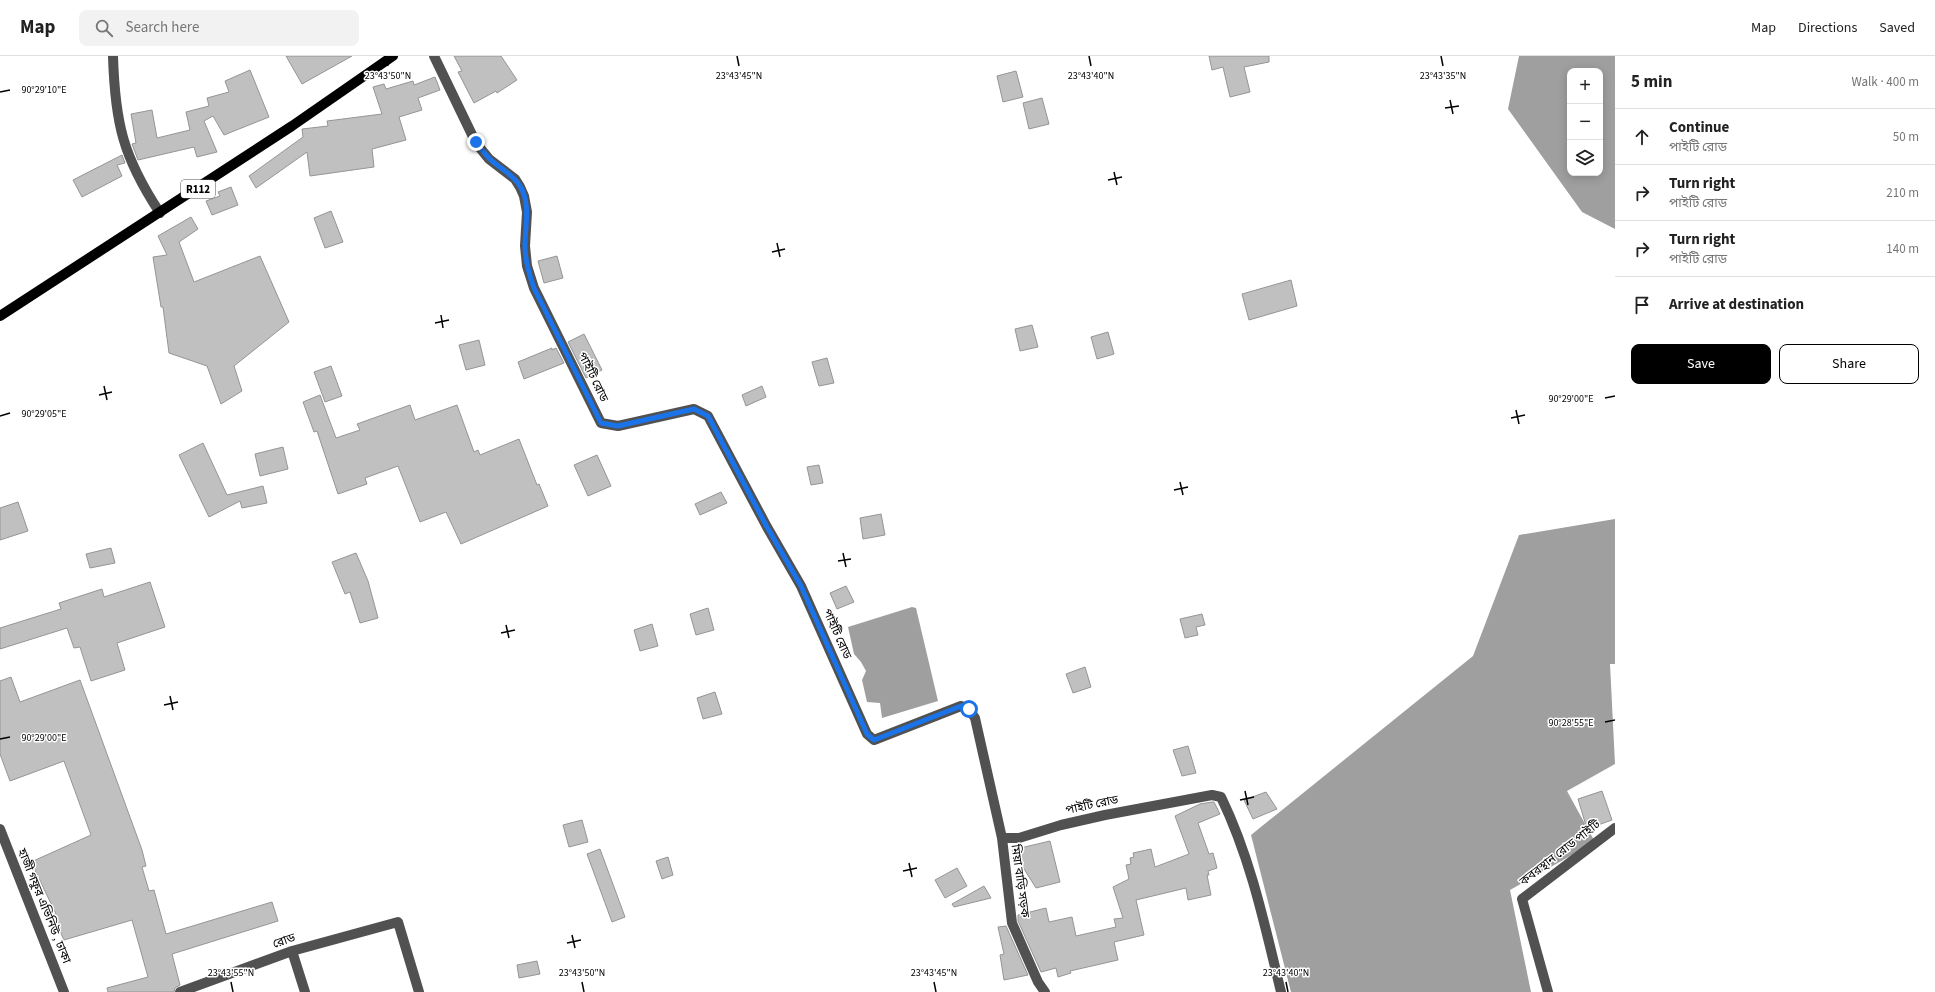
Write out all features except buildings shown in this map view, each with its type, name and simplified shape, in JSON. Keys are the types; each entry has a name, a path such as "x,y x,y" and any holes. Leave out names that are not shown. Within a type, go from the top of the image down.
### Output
{"main road":[{"name":"R112","path":"0,316 292,126 393,56"}],"street":[{"path":"113,56 115,107 121,134 128,155 143,186 160,213"},
{"name":"পাইটি রোড","path":"434,56 476,142 489,158 515,180 520,187 524,196 527,212 525,246 527,266 534,288 601,423 618,426 694,409 708,416 767,527 801,586 867,734 874,740 961,706 969,709 975,718 1002,838 1019,838 1061,825 1105,815 1212,795 1220,797 1232,820 1253,878 1281,992"},
{"name":"কবরস্থান রোড পাইটি","path":"1548,992 1522,899 1615,828"},
{"name":"হাজী গফুর এভিনিউ , ঢাকা","path":"0,829 64,992"},
{"name":"মিয়া বাড়ি সড়ক","path":"1002,838 1012,923 1038,982 1045,992"},
{"name":"রোড","path":"180,992 200,989 292,951 398,922 420,992"},
{"path":"292,951 305,992"}],"shaded area":[{"path":"1519,56 1615,56 1615,229 1582,212 1508,109"},
{"path":"1615,519 1615,664 1610,664 1615,764 1567,791 1595,842 1510,890 1531,992 1291,992 1251,835 1473,656 1519,535"},
{"path":"912,607 916,608 938,701 882,718 880,703 867,702 862,680 866,671 854,654 848,627"}],"route":[{"path":"476,142 489,158 515,180 520,187 524,196 527,212 525,246 527,266 534,288 601,423 618,426 694,409 708,416 767,527 801,586 867,734 874,740 961,706 969,709"}]}
